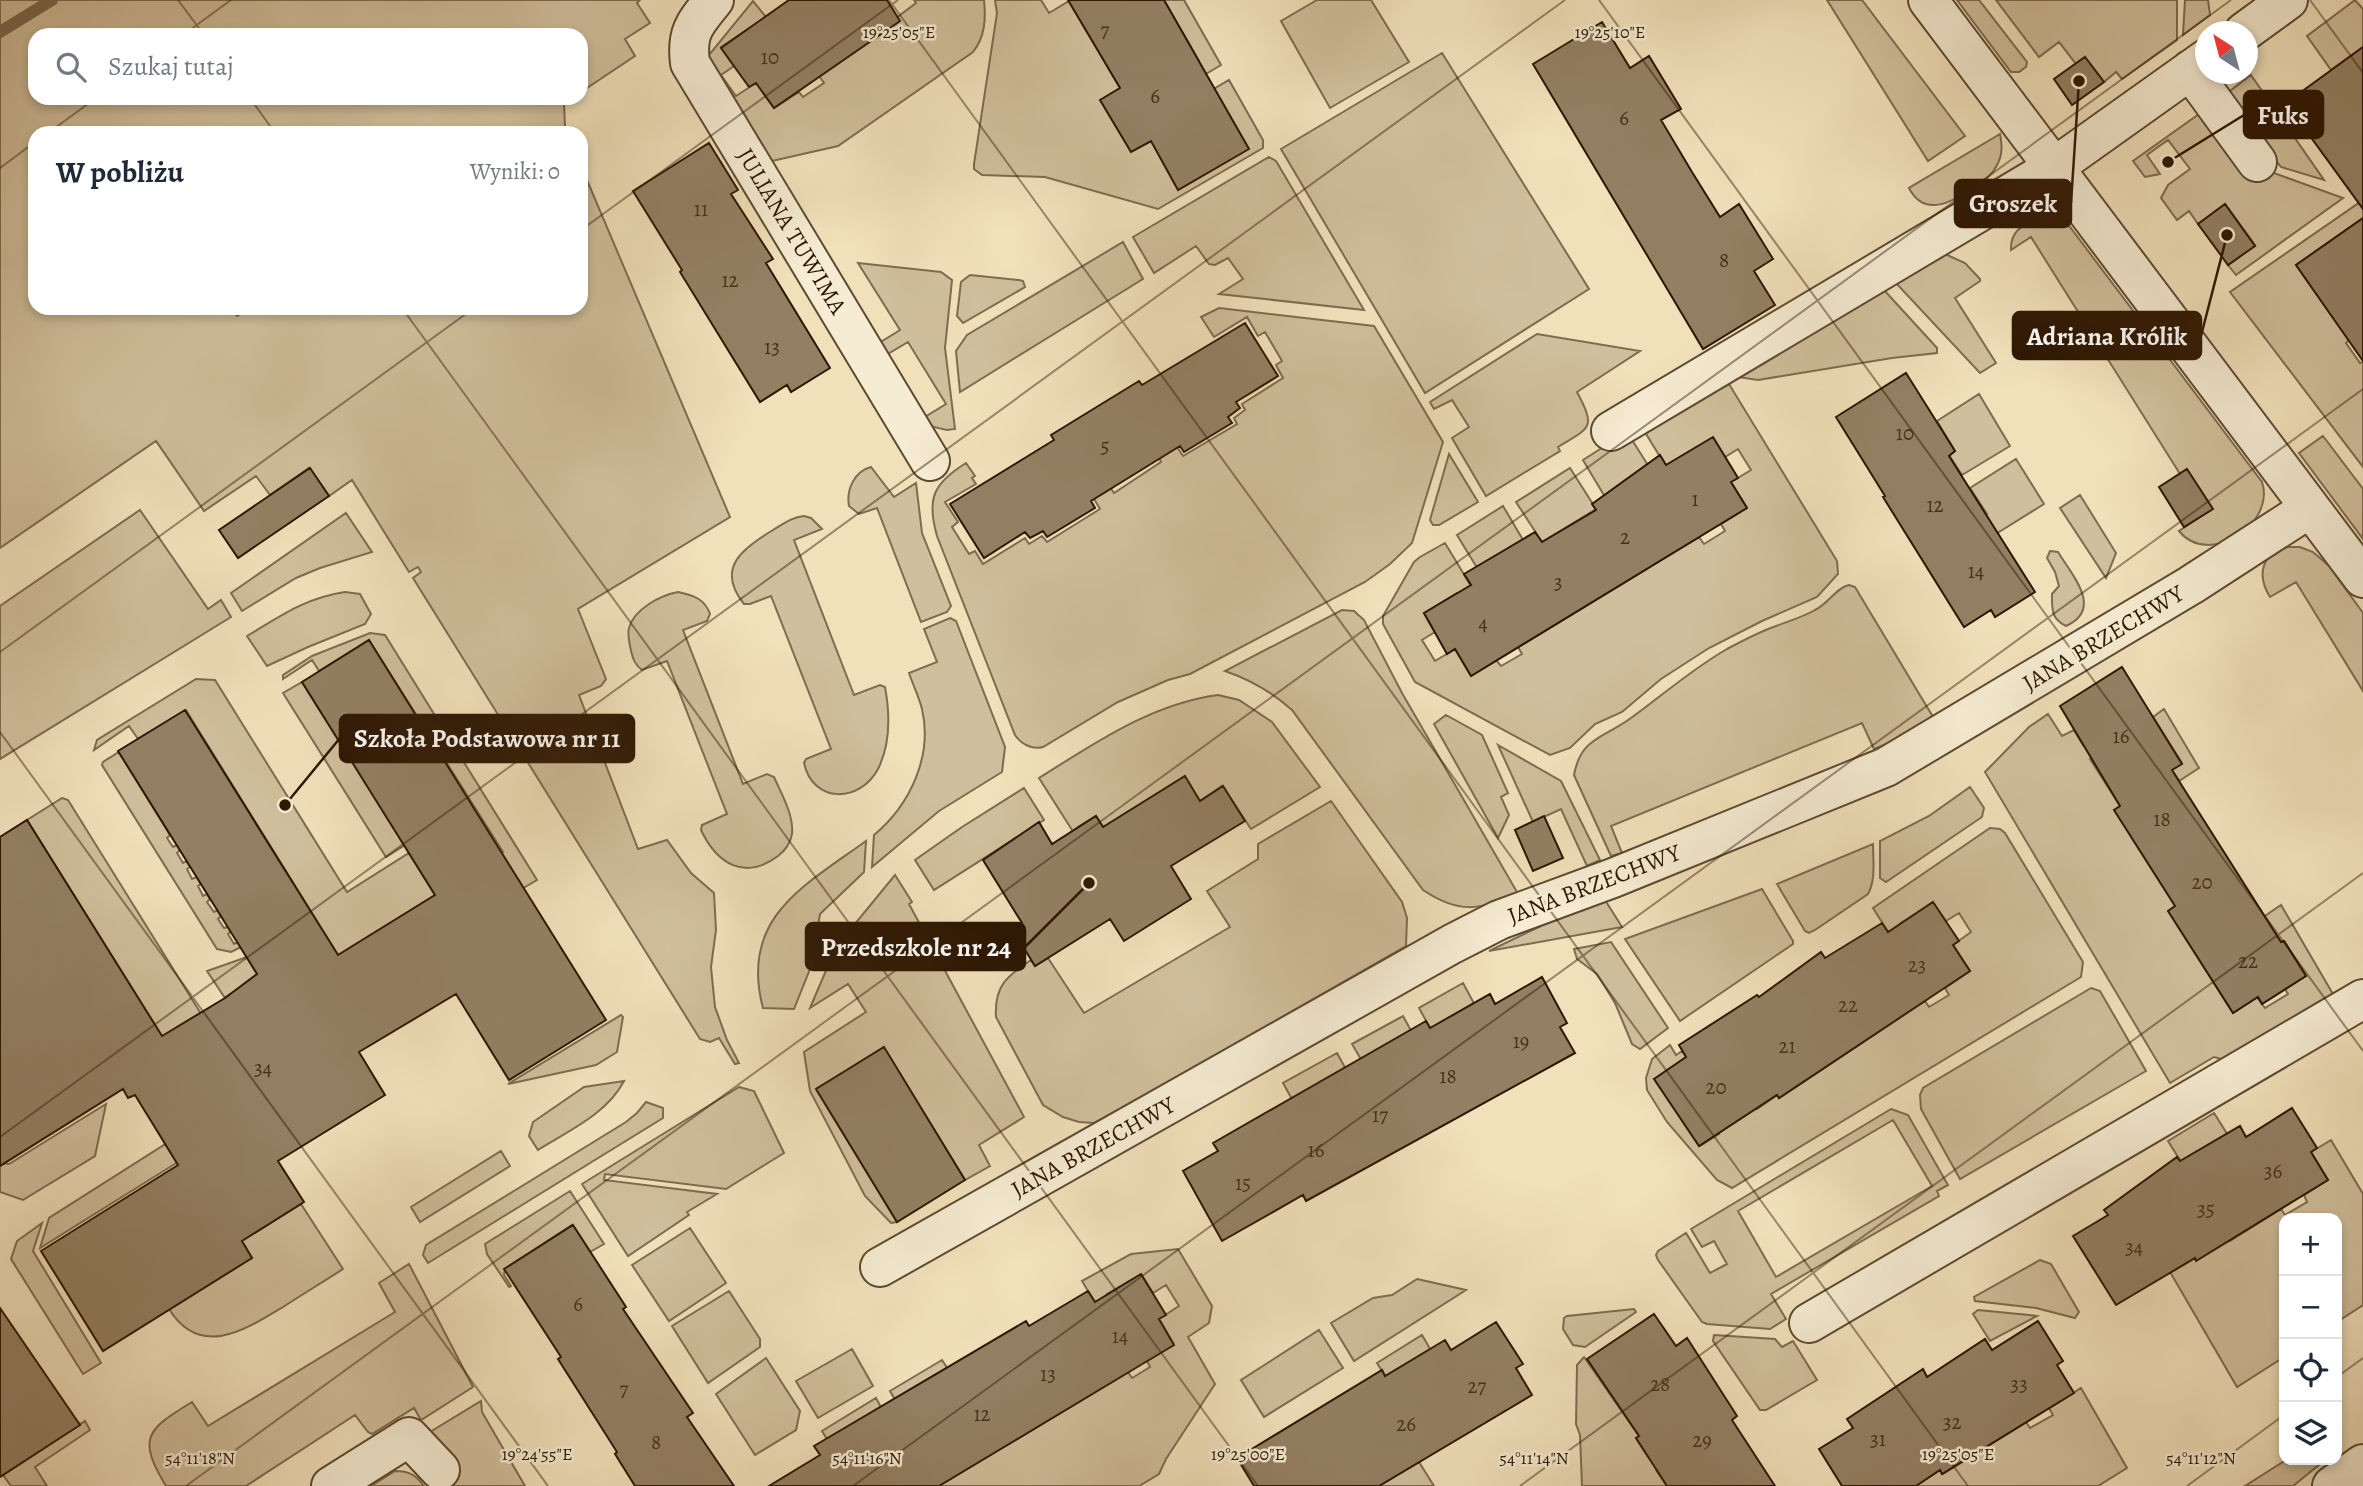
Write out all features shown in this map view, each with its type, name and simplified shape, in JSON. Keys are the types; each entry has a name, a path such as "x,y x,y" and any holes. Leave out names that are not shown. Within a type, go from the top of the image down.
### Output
{"street":[{"path":"1928,0 2363,578"},
{"path":"2258,22 2288,0"},
{"name":"JULIANA TUWIMA","path":"705,11 690,34 690,63 930,461"},
{"path":"1611,431 2053,168 2195,66"},
{"path":"2210,84 2257,162"},
{"name":"JANA BRZECHWY","path":"880,1267 1499,920 1612,878 1886,767 2191,586 2310,508"},
{"path":"1809,1324 2363,999"},
{"path":"331,1486 409,1437 440,1470"},
{"path":"2332,1486 2363,1464"}],"shaded area":[{"path":"0,0 640,0 637,3 650,23 625,39 635,56 588,87 588,28 28,28 28,105 564,105 565,126 28,126 28,315 588,315 588,182 730,517 578,609 606,679 601,686 579,695 638,849 667,840 691,873 714,893 716,930 711,967 715,1007 739,1063 735,1064 719,1038 710,1042 700,1039 413,578 421,572 418,567 409,572 352,480 329,496 309,468 270,495 256,476 204,511 156,441 0,548"},
{"path":"914,0 984,0 984,28 973,52 838,146 762,161 704,61 753,1 766,17 721,47 734,66 721,75 736,96 756,83 774,108 799,92 803,97 824,83 819,76 916,3"},
{"path":"995,0 1041,0 1049,13 1069,1 1120,88 1101,100 1131,152 1151,141 1195,100 1229,80 1263,140 1263,148 1158,209 1045,177 982,175 974,169 974,164 997,13"},
{"path":"1164,0 1184,0 1221,65 1186,86 1199,61"},
{"path":"1317,0 1371,0 1409,62 1330,108 1281,21"},
{"path":"1827,0 1862,0 1965,136 1928,161"},
{"path":"1957,0 1979,0 2027,62 2026,67 2019,72 2011,72"},
{"path":"1996,0 2177,0 2177,40 2122,79 2116,72 2104,82 2085,57 2076,64 2059,42 2039,57"},
{"path":"2185,0 2208,0 2210,15 2202,21 2195,21 2195,26 2183,35"},
{"path":"2355,0 2363,9 2363,47 2331,70 2307,36"},
{"path":"1442,53 1589,289 1425,393 1281,149"},
{"path":"2239,84 2257,84 2324,180 2281,167 2222,97"},
{"path":"2206,109 2271,172 2343,198 2236,275 2228,265 2255,245 2226,205 2198,224 2189,211 2177,220 2161,198 2168,185 2190,169 2168,140 2147,155 2160,174 2145,177 2133,161"},
{"path":"2000,134 2001,153 1995,169 1984,180 1958,197 1949,202 1931,205 1923,203 1909,188"},
{"path":"1269,157 1276,161 1364,310 1219,294 1243,279 1228,258 1215,265 1209,264 1196,246 1154,273 1133,237"},
{"path":"2363,200 2363,218 2296,265 2349,340 2346,343 2360,363 2363,362 2363,467 2230,292"},
{"path":"2039,218 2057,220 2070,227 2262,482 2264,498 2259,513 2250,526 2237,536 2222,543 2207,545 2192,541 2179,531 2212,509 2180,474 2031,237 2011,250 2015,233"},
{"path":"1123,242 1143,279 960,392 956,351 967,335"},
{"path":"1945,254 1965,263 1980,279 1955,298 1996,363 1980,373 1895,282"},
{"path":"858,263 941,272 952,280 945,348 955,429 929,426 925,417 946,404 908,342 881,358 876,345 900,330"},
{"path":"970,275 1019,280 1023,281 1025,287 963,323 957,316 961,282"},
{"path":"1884,290 1937,348 1937,353 1758,380 1738,377"},
{"path":"1219,308 1374,326 1443,442 1412,543 1390,564 1365,582 1190,674 1168,680 1118,702 1043,747 1027,746 1015,735 937,536 932,511 935,493 946,477 966,463 975,476 972,478 976,484 945,502 958,522 952,527 969,554 975,551 983,564 1025,538 1029,544 1042,536 1047,542 1100,509 1093,497 1110,487 1114,493 1161,462 1158,455 1175,444 1183,456 1237,424 1234,418 1245,410 1242,404 1283,378 1276,365 1282,361 1265,332 1258,336 1247,317 1214,337 1201,317"},
{"path":"1537,334 1640,351 1577,392 1587,413 1587,426 1584,430 1558,447 1560,451 1486,496 1452,438 1469,427 1452,400 1434,409 1430,402"},
{"path":"1708,383 1724,387 1729,384 1837,561 1838,574 1817,597 1709,648 1661,679 1622,712 1595,724 1570,748 1550,755 1415,682 1383,624 1383,616 1414,562 1445,543 1474,591 1457,593 1424,613 1435,632 1422,640 1435,661 1455,649 1471,675 1496,660 1501,666 1522,654 1518,647 1699,537 1704,544 1725,531 1721,524 1747,508 1731,482 1751,470 1738,449 1725,457 1670,473 1640,424"},
{"path":"1979,394 2010,446 1962,475 1949,455 1955,451 1937,421"},
{"path":"1627,432 1658,481 1608,502 1583,460"},
{"path":"2323,436 2363,489 2363,539 2299,453"},
{"path":"1449,454 1478,502 1439,525 1433,525 1430,520"},
{"path":"2016,459 2044,504 1991,537 1980,520 1987,514 1970,488"},
{"path":"871,467 894,497 916,483 922,533 951,606 947,612 921,622 877,508 859,514 849,506 849,493 853,482 860,472"},
{"path":"1570,468 1596,509 1542,542 1516,502"},
{"path":"2080,495 2116,553 2106,578 2060,508"},
{"path":"1503,506 1529,550 1487,584 1457,535"},
{"path":"140,510 208,609 221,600 231,617 0,759 0,606"},
{"path":"346,513 372,552 296,578 242,611 231,593"},
{"path":"804,516 811,518 822,529 794,540 854,695 880,685 885,687 888,729 882,760 870,780 849,793 827,792 817,786 809,776 804,763 806,759 831,749 771,596 744,604 732,580 736,560 752,544 784,523"},
{"path":"2288,547 2300,547 2313,552 2329,566 2363,613 2363,691 2296,582 2270,597 2263,580 2264,566 2272,554"},
{"path":"2050,551 2058,552 2082,591 2083,610 2077,619 2066,626 2057,620 2052,609 2052,594 2059,586 2047,558"},
{"path":"1849,585 1855,587 1933,717 1894,741 1874,749 1862,723 1611,826 1622,853 1611,856 1574,775 1577,762 1588,746 1714,657 1757,634 1820,607 1840,589"},
{"path":"345,592 360,594 371,614 365,624 267,666 247,636 305,603"},
{"path":"678,592 698,598 710,614 707,621 683,630 743,784 767,774 774,777 789,812 792,834 787,846 778,856 754,867 743,868 724,860 715,852 701,830 702,825 727,814 667,661 642,670 632,654 628,630 636,615 656,600"},
{"path":"1342,610 1354,611 1364,620 1402,693 1517,892 1492,903 1469,907 1447,903 1423,890 1292,710 1260,687 1225,671"},
{"path":"950,618 956,621 1005,747 1002,772 939,811 872,867 874,835 887,823 908,794 921,762 925,727 921,704 909,673 937,662 924,629"},
{"path":"370,633 385,635 537,880 491,907 470,873 503,852 369,640 319,671 312,660 283,679 283,675 312,656"},
{"path":"196,679 215,680 347,892 409,853 435,895 338,955 186,710 138,739 129,726 94,750 97,740"},
{"path":"302,682 405,845 386,857 283,693"},
{"path":"1218,695 1239,700 1272,722 1320,787 1251,829 1222,786 1200,801 1103,827 1096,816 1078,827 1084,838 1079,841 1039,778 1147,716 1193,700"},
{"path":"2164,709 2199,768 2179,781 2172,770 2182,763 2153,717"},
{"path":"2048,714 2062,736 2074,730 2083,745 2097,755 2090,759 2120,806 2115,810 2265,1008 2288,994 2285,989 2306,976 2284,941 2275,946 2259,920 2281,905 2337,1001 2232,1062 2214,1057 2170,1083 1985,772 2029,727"},
{"path":"1446,715 1482,735 1508,793 1501,797 1509,815 1498,838 1434,724"},
{"path":"1498,745 1561,781 1600,860 1587,866 1561,809 1533,822"},
{"path":"119,752 170,835 167,838 173,847 177,845 180,850 177,853 183,863 187,861 190,867 187,869 192,879 197,877 203,896 207,894 210,899 207,902 214,912 218,910 221,916 218,919 224,928 228,927 231,931 228,934 234,944 238,942 241,947 231,952 217,949 102,765"},
{"path":"1970,787 1984,808 1982,817 1886,882 1880,878 1880,841 1929,816"},
{"path":"1024,788 1044,820 934,890 915,860"},
{"path":"62,798 68,800 213,1033 175,1057 27,820"},
{"path":"1331,801 1402,902 1407,918 1406,946 1094,1123 1063,1117 1043,1105 996,1017 997,997 1009,977 1031,960 1035,966 1048,958 1084,1013 1230,927 1207,891 1258,859 1258,844"},
{"path":"1990,828 2000,829 2005,833 2083,962 2081,977 1732,1188 1717,1180 1667,1122 1647,1090 1646,1078 1652,1059 1670,1045 1676,1055 1682,1051 1687,1057 1655,1079 1700,1146 1719,1134 1711,1121 1752,1102 1757,1109 1777,1095 1779,1098 1925,1001 1929,1007 1949,995 1945,988 1970,971 1953,945 1971,932 1959,913 1946,921 1933,903 1901,923 1892,938 1873,908"},
{"path":"866,841 864,872 820,914 812,964 794,1009 763,1008 758,977 760,950 769,927 782,908 800,890"},
{"path":"1873,844 1873,876 1868,894 1815,930 1809,933 1805,931 1777,884"},
{"path":"895,875 912,902 909,904 1024,1117 979,1145 990,1166 965,1180 884,1048 817,1088 897,1222 891,1223 865,1196 810,1091 804,1052 866,1012 848,984 810,1008 836,947"},
{"path":"1762,889 1793,944 1680,1021 1625,939"},
{"path":"1605,900 1622,927 1489,951 1545,924"},
{"path":"1611,942 1668,1028 1640,1049 1632,1044 1615,1003 1597,974 1577,959 1574,949"},
{"path":"247,957 272,997 230,994 225,998 207,971"},
{"path":"1463,983 1483,1020 1435,1037 1419,1008"},
{"path":"2091,988 2100,991 2146,1071 1960,1179 1921,1109 1920,1095 1923,1088"},
{"path":"621,1015 623,1017 617,1052 596,1065 508,1084"},
{"path":"1403,1016 1420,1047 1370,1075 1352,1044"},
{"path":"1337,1053 1354,1084 1300,1114 1283,1083"},
{"path":"624,1081 617,1093 597,1112 538,1150 529,1136 533,1122 584,1087"},
{"path":"739,1087 754,1091 784,1153 726,1189 605,1174 604,1180 717,1194 687,1212 689,1215 628,1256 582,1184"},
{"path":"646,1102 663,1108 663,1118 428,1263 423,1255 426,1245 626,1122"},
{"path":"106,1104 95,1156 23,1200 0,1192 0,1159 9,1164"},
{"path":"1891,1109 1908,1115 1948,1185 1937,1191 1939,1196 1771,1294 1786,1319 1770,1329 1702,1322 1656,1255 1686,1233 1710,1273 1727,1264 1714,1241 1702,1247 1691,1229","holes":["1893,1120 1932,1186 1776,1277 1738,1211"]},
{"path":"2214,1113 2238,1151 2188,1173 2168,1141"},
{"path":"175,1138 186,1157 40,1248 49,1218"},
{"path":"2331,1140 2363,1194 2363,1305 2342,1319 2342,1213 2288,1213 2307,1202 2304,1195 2328,1180 2311,1152"},
{"path":"501,1151 510,1166 420,1222 411,1207"},
{"path":"570,1191 604,1244 590,1252 572,1225 505,1269 504,1275 511,1286 509,1287 487,1254 485,1244"},
{"path":"301,1204 343,1269 268,1316 238,1331 209,1336 195,1333 181,1324 169,1309 252,1258 241,1241"},
{"path":"2281,1209 2284,1213 2279,1213 2279,1360 2237,1387 2166,1265 2170,1263 2175,1270 2195,1258 2196,1260 2225,1234 2230,1241"},
{"path":"42,1223 33,1251 101,1363 83,1374 11,1259 17,1241"},
{"path":"690,1228 726,1283 669,1321 632,1265"},
{"path":"1178,1249 1212,1306 1209,1323 1188,1337 1215,1384 1159,1474 1139,1486 929,1486 1009,1444 1128,1372 1132,1378 1150,1367 1147,1361 1174,1345 1159,1319 1179,1306 1166,1285 1153,1293 1141,1274 1107,1294 1098,1308 1082,1281 1131,1254"},
{"path":"2040,1260 2051,1264 2079,1312 2075,1318 2036,1308 1975,1301 1974,1297"},
{"path":"409,1264 473,1387 421,1420 414,1408 372,1434 355,1415 246,1486 166,1486 151,1456 149,1445 151,1436 165,1420 192,1402 208,1426 395,1312 379,1283"},
{"path":"1417,1279 1466,1290 1354,1361 1331,1323 1373,1298 1392,1295"},
{"path":"729,1291 760,1339 760,1347 708,1383 672,1326"},
{"path":"1634,1309 1636,1312 1585,1347 1573,1345 1563,1329 1564,1318 1567,1316"},
{"path":"1978,1310 2037,1316 1990,1341 1973,1314"},
{"path":"1319,1330 1343,1368 1264,1417 1241,1380"},
{"path":"1422,1335 1440,1366 1392,1387 1377,1363"},
{"path":"1714,1335 1775,1339 1782,1347 1793,1341 1817,1380 1766,1410 1760,1410 1713,1341"},
{"path":"852,1349 873,1386 818,1418 796,1381"},
{"path":"1584,1357 1639,1436 1636,1438 1648,1457 1662,1465 1656,1470 1667,1486 1582,1486 1580,1435 1576,1424 1577,1365"},
{"path":"766,1358 800,1411 796,1430 755,1455 716,1394"},
{"path":"942,1360 957,1383 904,1415 890,1391"},
{"path":"2081,1388 2127,1468 2098,1486 1900,1486 1920,1483 1940,1470 1943,1474 2026,1422 2030,1428 2053,1415 2049,1408"},
{"path":"876,1398 889,1422 833,1449 822,1431"},
{"path":"481,1401 482,1412 525,1486 441,1486 459,1474 430,1432"},
{"path":"85,1421 90,1430 35,1467 47,1486 11,1486 3,1475"},
{"path":"1419,1462 1434,1486 1379,1486"},
{"path":"2279,1464 2319,1465 2293,1486 2245,1486"},
{"path":"395,1471 412,1474 424,1486 371,1486"}],"building":[{"path":"789,0 887,0 900,21 774,108 756,83 749,87 721,48"},
{"path":"1068,0 1164,0 1249,149 1178,190 1151,141 1131,152 1100,100 1120,88"},
{"path":"1602,22 1630,68 1649,56 1681,109 1661,120 1720,217 1739,204 1773,259 1754,271 1775,305 1703,349 1533,64"},
{"path":"2363,47 2363,209 2286,103"},
{"path":"2085,57 2104,82 2072,105 2054,79"},
{"path":"709,143 738,190 731,194 773,259 766,263 830,368 791,392 787,385 760,402 633,191"},
{"path":"2225,204 2255,246 2228,265 2198,224"},
{"path":"2363,218 2363,361 2296,265"},
{"path":"1245,323 1278,376 1236,402 1240,408 1228,417 1232,423 1184,452 1180,446 1091,501 1095,508 1047,537 1043,531 1030,538 1025,532 984,558 950,504 1054,440 1051,435 1139,381 1142,385"},
{"path":"1906,373 1955,451 1949,456 2035,592 1995,617 1991,610 1964,627 1836,417"},
{"path":"1713,437 1738,478 1731,482 1747,508 1471,676 1455,649 1447,654 1424,613 1471,585 1464,574 1535,532 1542,542 1596,510 1592,504 1660,455 1666,465"},
{"path":"310,468 329,496 238,558 219,530"},
{"path":"2187,469 2213,509 2184,527 2159,487"},
{"path":"369,640 606,1020 509,1080 456,994 359,1052 385,1095 278,1161 304,1202 242,1241 252,1258 103,1351 41,1251 178,1165 135,1095 128,1098 123,1089 0,1166 0,837 27,820 162,1036 225,998 257,974 118,751 185,710 338,955 435,895 302,682"},
{"path":"2122,667 2182,764 2172,770 2281,942 2284,941 2306,976 2262,1004 2258,997 2233,1013 2168,911 2175,906 2114,810 2120,806 2060,706"},
{"path":"1185,776 1200,801 1223,786 1245,821 1171,866 1191,899 1124,941 1110,919 1035,966 1012,929 1022,923 983,860 1039,822 1052,844 1096,816 1103,827"},
{"path":"1544,816 1563,858 1533,871 1515,830"},
{"path":"1933,902 1959,941 1953,945 1970,971 1779,1098 1777,1095 1699,1146 1654,1079 1686,1057 1679,1045 1757,995 1759,997 1821,952 1825,958 1882,923 1888,932"},
{"path":"1542,977 1567,1023 1560,1027 1575,1053 1306,1201 1303,1195 1222,1241 1183,1171 1218,1151 1213,1143 1426,1021 1430,1028 1490,994 1495,1004"},
{"path":"884,1047 965,1180 897,1222 816,1089"},
{"path":"2292,1108 2317,1148 2311,1152 2328,1180 2196,1261 2195,1258 2116,1305 2073,1236 2108,1215 2104,1210 2177,1157 2180,1161 2240,1126 2246,1137"},
{"path":"573,1225 626,1307 623,1309 693,1413 687,1417 734,1486 635,1486 615,1454 617,1452 558,1359 561,1357 504,1269"},
{"path":"1141,1274 1166,1315 1159,1319 1174,1345 939,1486 769,1486 820,1455 814,1446 1026,1321 1029,1326 1088,1291 1095,1302"},
{"path":"0,1308 80,1425 0,1477"},
{"path":"1654,1314 1676,1346 1687,1338 1737,1416 1732,1420 1775,1486 1667,1486 1636,1438 1639,1436 1587,1359"},
{"path":"2038,1321 2063,1361 2057,1365 2074,1393 1942,1474 1940,1470 1916,1486 1842,1486 1819,1449 1853,1428 1847,1419 1923,1369 1927,1377 1985,1339 1992,1350"},
{"path":"1496,1322 1523,1364 1516,1368 1532,1395 1379,1486 1254,1486 1237,1458 1382,1370 1385,1376 1445,1340 1451,1350"}],"waterway":[{"path":"0,32 52,0"}],"place":[{"name":"Groszek","path":"2079,81"},
{"name":"Fuks","path":"2168,162"},
{"name":"Adriana Królik","path":"2227,235"},
{"name":"Szkoła Podstawowa nr 11","path":"285,805"},
{"name":"Przedszkole nr 24","path":"1089,883"}]}
